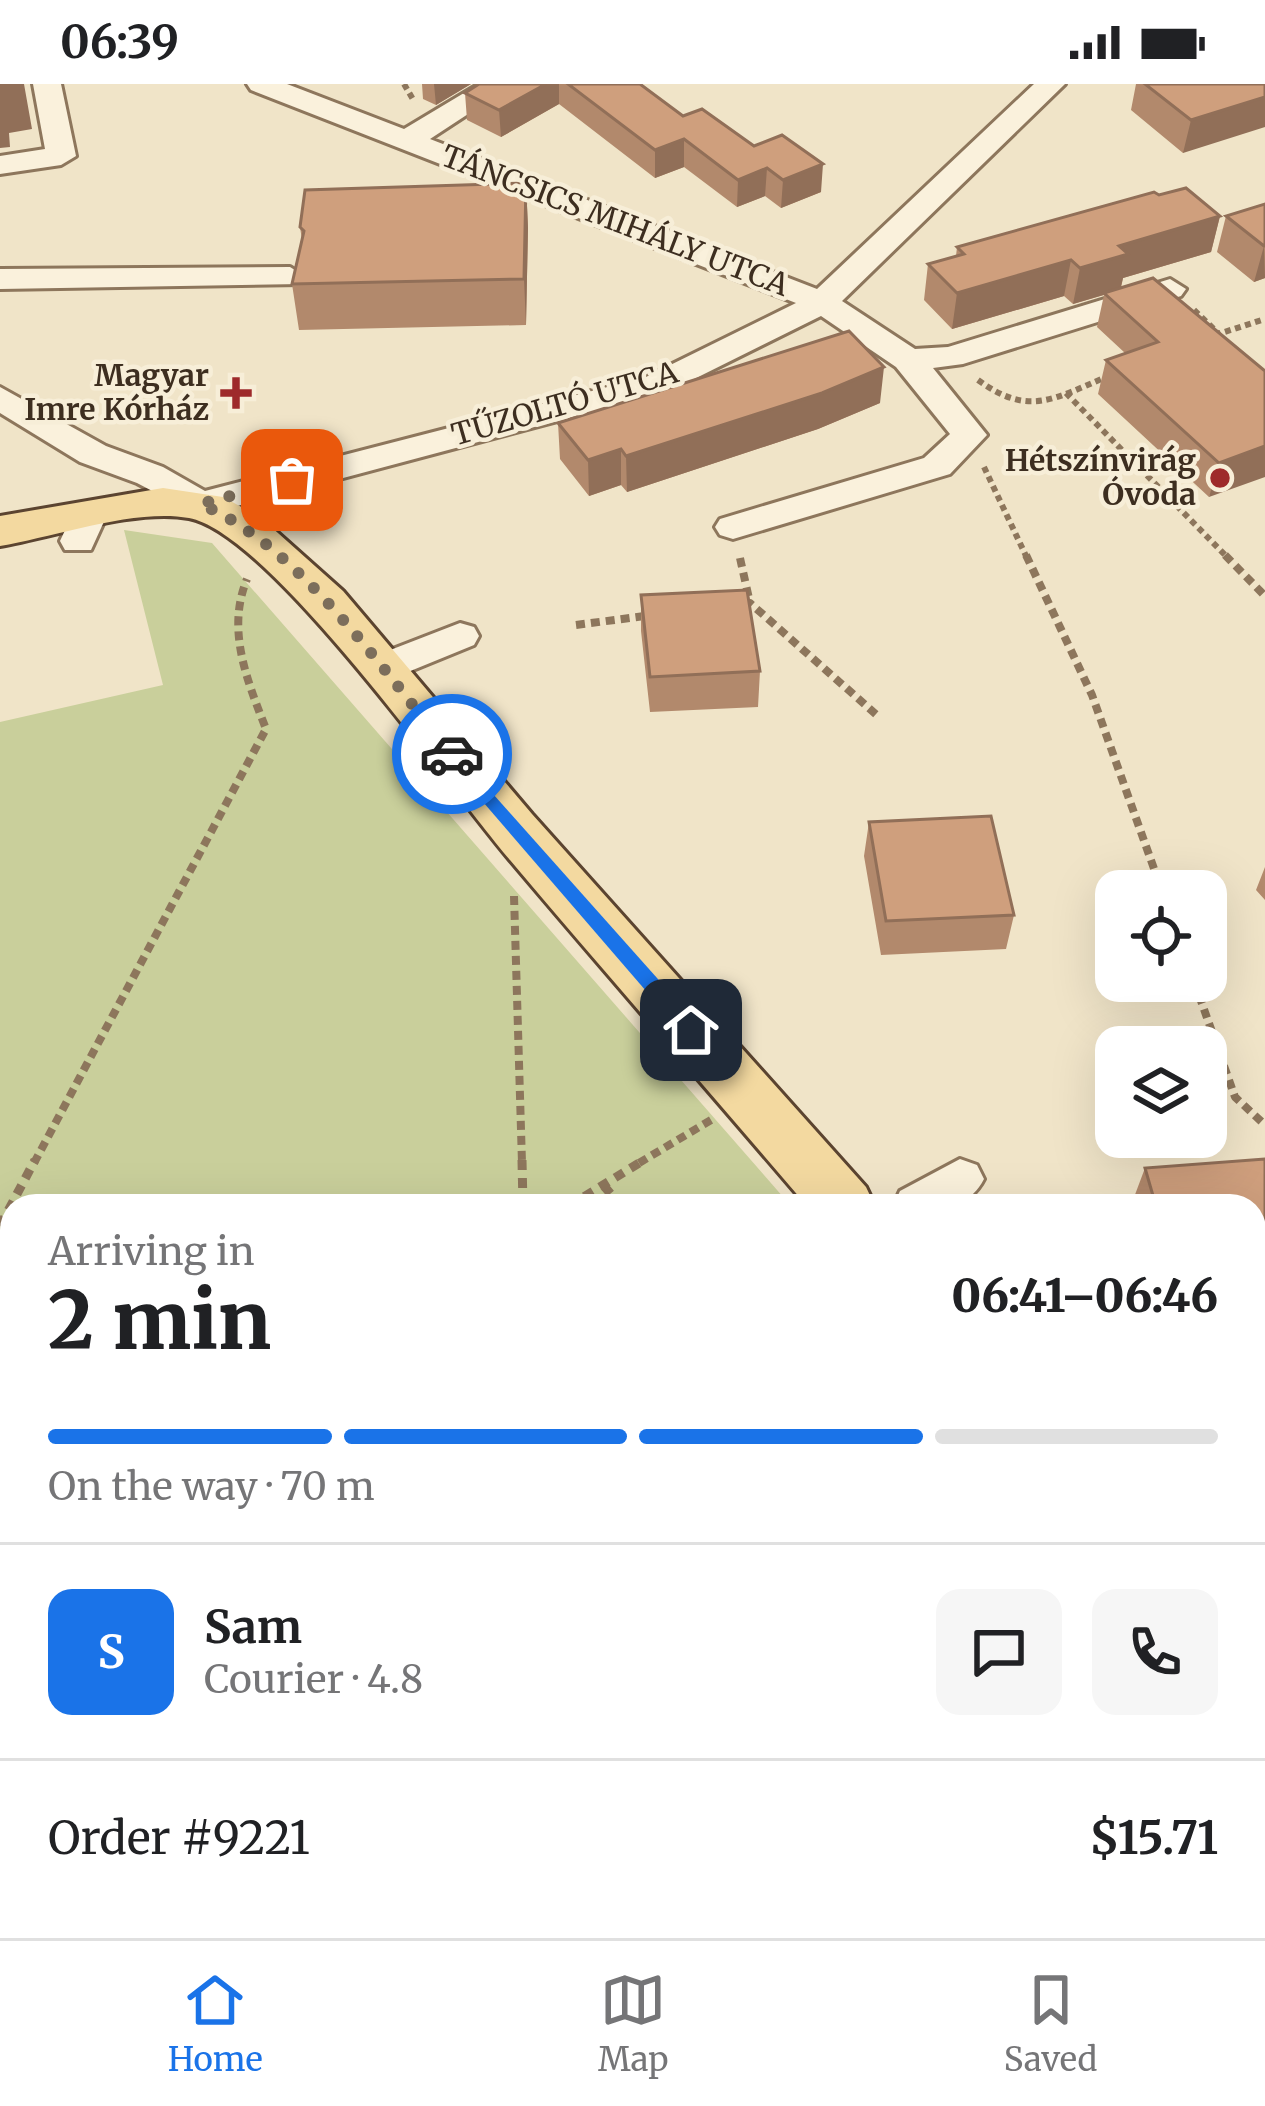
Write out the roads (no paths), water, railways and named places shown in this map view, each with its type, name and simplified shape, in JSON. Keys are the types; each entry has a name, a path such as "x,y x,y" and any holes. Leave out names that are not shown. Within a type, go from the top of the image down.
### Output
{"main road":[{"path":"0,531 83,528 143,506 200,504 239,520 313,590 512,827 834,1194"}],"street":[{"path":"0,165 61,156 47,84"},
{"name":"TÁNCSICS MIHÁLY UTCA","path":"261,84 822,302 908,360"},
{"name":"TÁNCSICS MIHÁLY UTCA","path":"407,140 500,84"},
{"name":"TŰZOLTÓ UTCA","path":"200,504 658,383 822,302 1051,84"},
{"path":"0,280 290,277"},
{"path":"908,360 951,357 1169,289"},
{"path":"733,527 937,466 969,435 908,360"},
{"path":"0,398 93,454 150,475 200,504"},
{"path":"381,669 460,636"},
{"path":"936,1194 960,1179"}],"place":[{"name":"Magyar Imre Kórház","path":"236,393"},
{"name":"Hétszínvirág Óvoda","path":"1220,478"}]}
